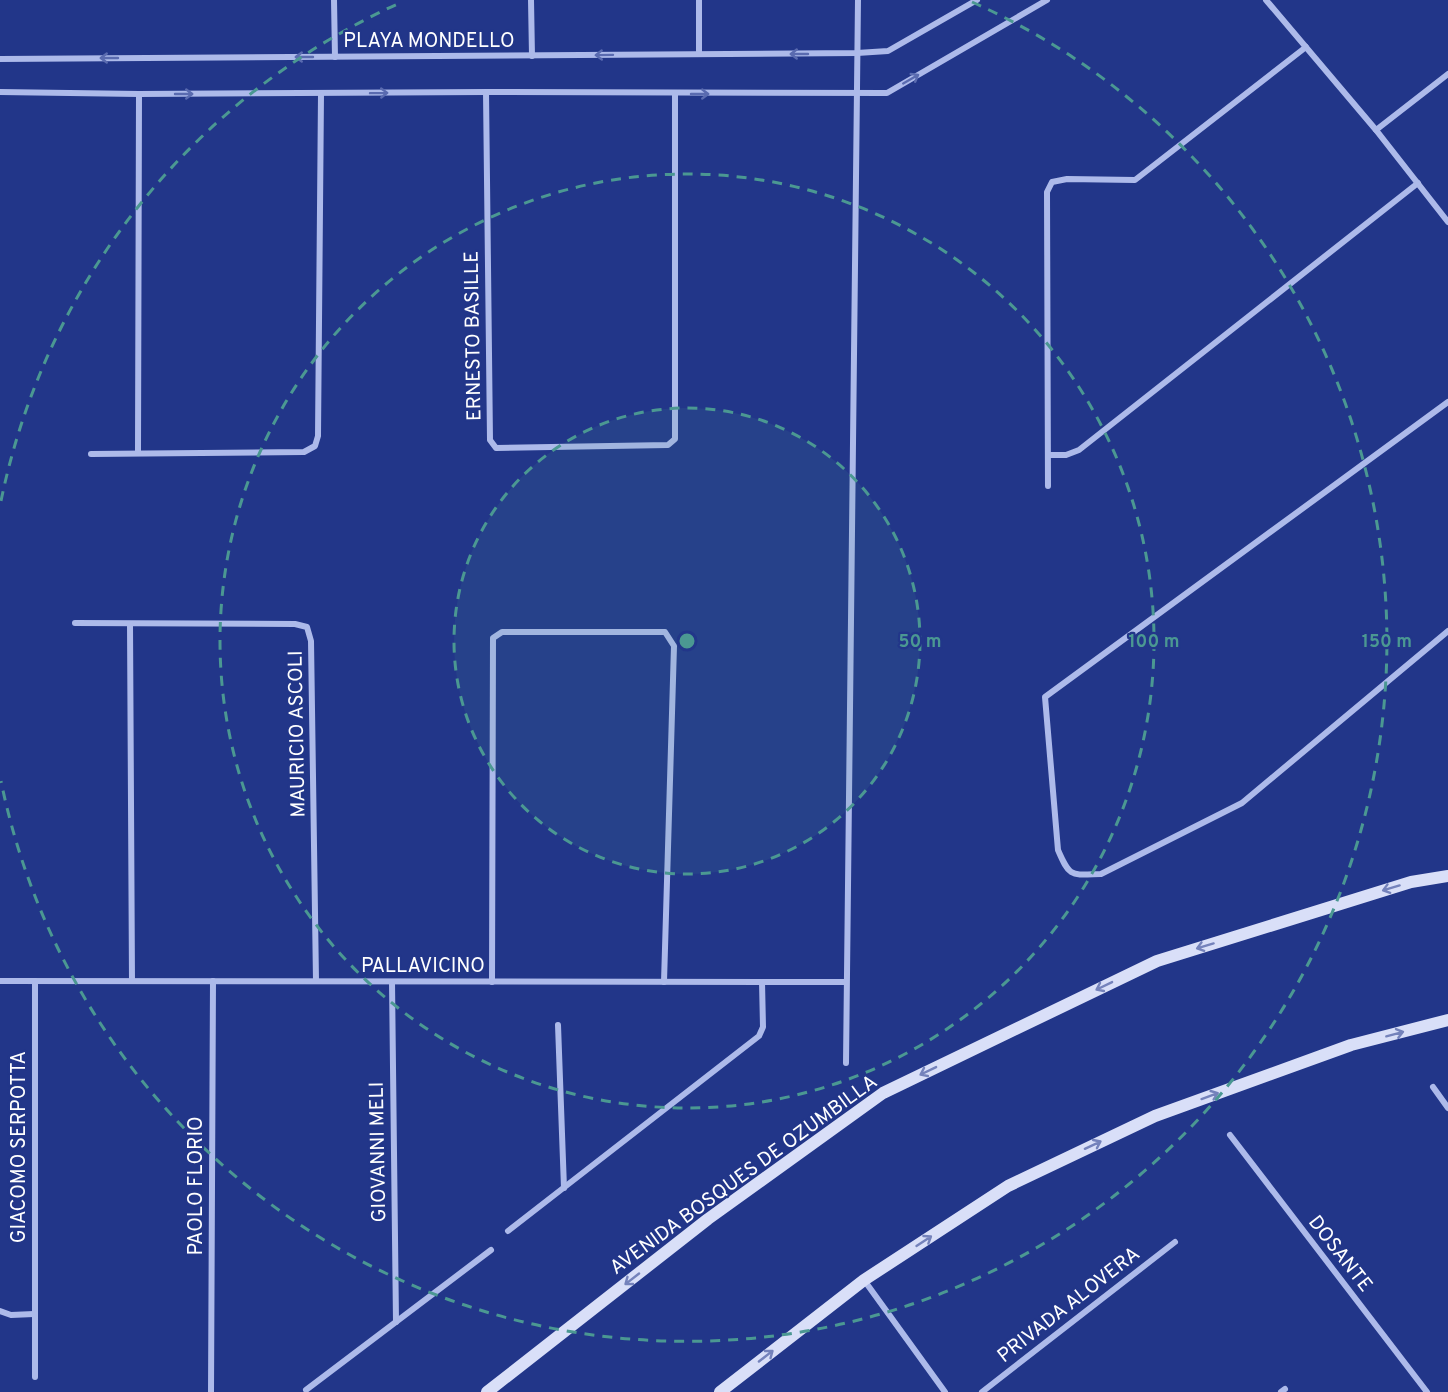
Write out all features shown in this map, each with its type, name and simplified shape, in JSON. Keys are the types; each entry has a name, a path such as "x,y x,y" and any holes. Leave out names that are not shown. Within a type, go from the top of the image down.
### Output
{"main road":[{"name":"AVENIDA BOSQUES DE OZUMBILLA","path":"488,1392 708,1219 883,1093 1157,961 1411,882 1448,876"},
{"path":"720,1392 864,1280 1008,1186 1155,1116 1351,1045 1448,1020"}],"street":[{"path":"334,0 335,57"},
{"path":"531,0 532,56"},
{"path":"699,0 699,54"},
{"path":"846,1063 858,0"},
{"name":"PLAYA MONDELLO","path":"0,59 857,53 888,51 977,0"},
{"path":"0,92 857,95 887,93 1047,0"},
{"path":"1266,0 1376,130 1448,222"},
{"path":"1048,486 1047,192 1052,182 1066,179 1135,180 1306,47"},
{"path":"1376,130 1448,74"},
{"name":"ERNESTO BASILLE","path":"486,92 490,440 496,448 668,445 675,439 675,93"},
{"path":"138,452 139,94"},
{"path":"91,454 304,452 315,446 318,436 321,94"},
{"path":"1048,455 1066,455 1078,450 1418,183"},
{"path":"1448,402 1045,697 1058,850 1066,869 1077,875 1101,874 1242,803 1448,631"},
{"name":"MAURICIO ASCOLI","path":"75,623 295,624 307,627 311,641 316,981"},
{"path":"130,624 132,981"},
{"path":"492,982 493,638 502,632 665,632 674,646 664,982"},
{"name":"PALLAVICINO","path":"0,981 846,982"},
{"name":"GIACOMO SERPOTTA","path":"35,981 35,1377"},
{"name":"PAOLO FLORIO","path":"211,1392 213,981"},
{"name":"GIOVANNI MELI","path":"392,982 396,1322"},
{"path":"508,1231 759,1036 764,1028 762,982"},
{"path":"558,1025 564,1188"},
{"path":"1433,1087 1448,1108"},
{"name":"DOSANTE","path":"1230,1135 1427,1392"},
{"name":"PRIVADA ALOVERA","path":"982,1392 1174,1242"},
{"path":"306,1390 491,1250"},
{"path":"864,1280 945,1392"},
{"path":"0,1311 11,1315 34,1314"}]}
